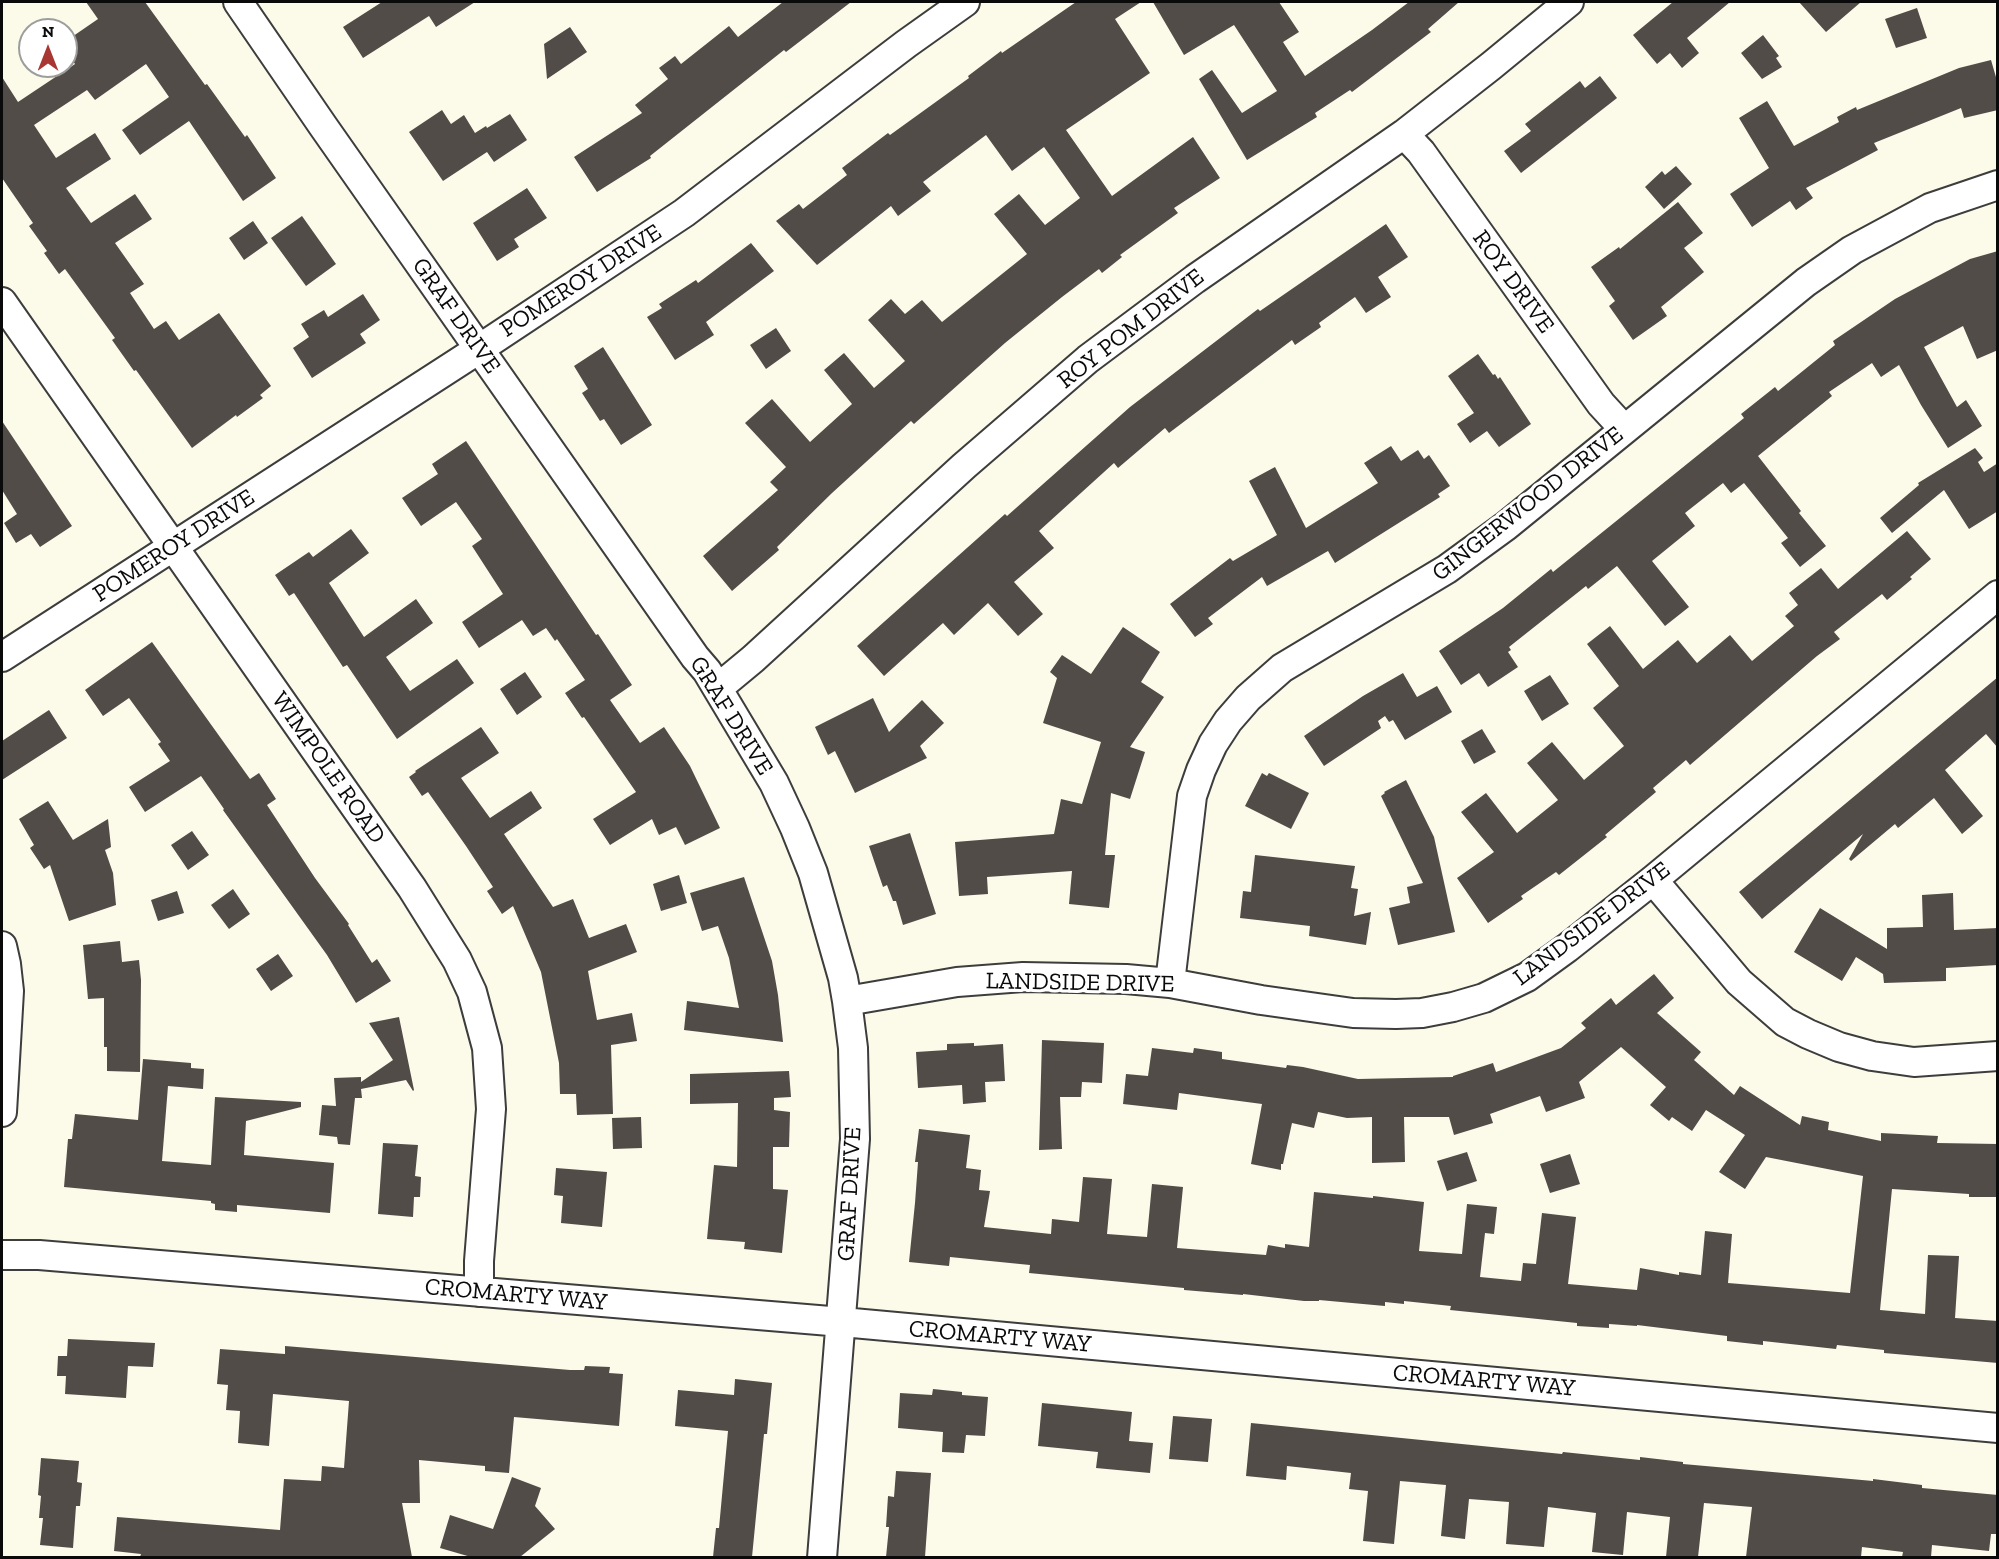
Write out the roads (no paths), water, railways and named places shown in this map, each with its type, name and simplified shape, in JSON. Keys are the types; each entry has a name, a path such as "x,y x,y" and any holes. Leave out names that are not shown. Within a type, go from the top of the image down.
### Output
{"street":[{"name":"POMEROY DRIVE","path":"2,657 479,349 684,213 906,44 965,2"},
{"name":"ROY POM DRIVE","path":"718,688 753,659 964,466 1088,359 1195,279 1404,134 1569,2"},
{"name":"GRAF DRIVE","path":"247,5 479,349 718,688 774,783 813,873 843,978 847,1000 853,1048 855,1139 822,1557"},
{"name":"ROY DRIVE","path":"1404,134 1421,152 1601,404 1624,429"},
{"name":"GINGERWOOD DRIVE","path":"1170,983 1192,796 1213,744 1228,721 1248,698 1282,668 1448,570 1506,526 1806,282 1852,250 1930,208 1998,185"},
{"name":"WIMPOLE ROAD","path":"2,302 418,897 458,960 472,992 487,1048 491,1109 479,1261 479,1292"},
{"name":"LANDSIDE DRIVE","path":"847,1000 957,982 1023,977 1126,979 1170,983 1261,1000 1353,1013 1422,1013 1484,998 1527,977 1567,948 1653,880 1998,595"},
{"path":"1653,880 1738,982 1776,1015 1808,1034 1839,1047 1872,1056 1914,1062 1998,1056"},
{"path":"2,946 9,991 2,1112"},
{"name":"CROMARTY WAY","path":"2,1255 39,1255 842,1322 1998,1428"}]}
